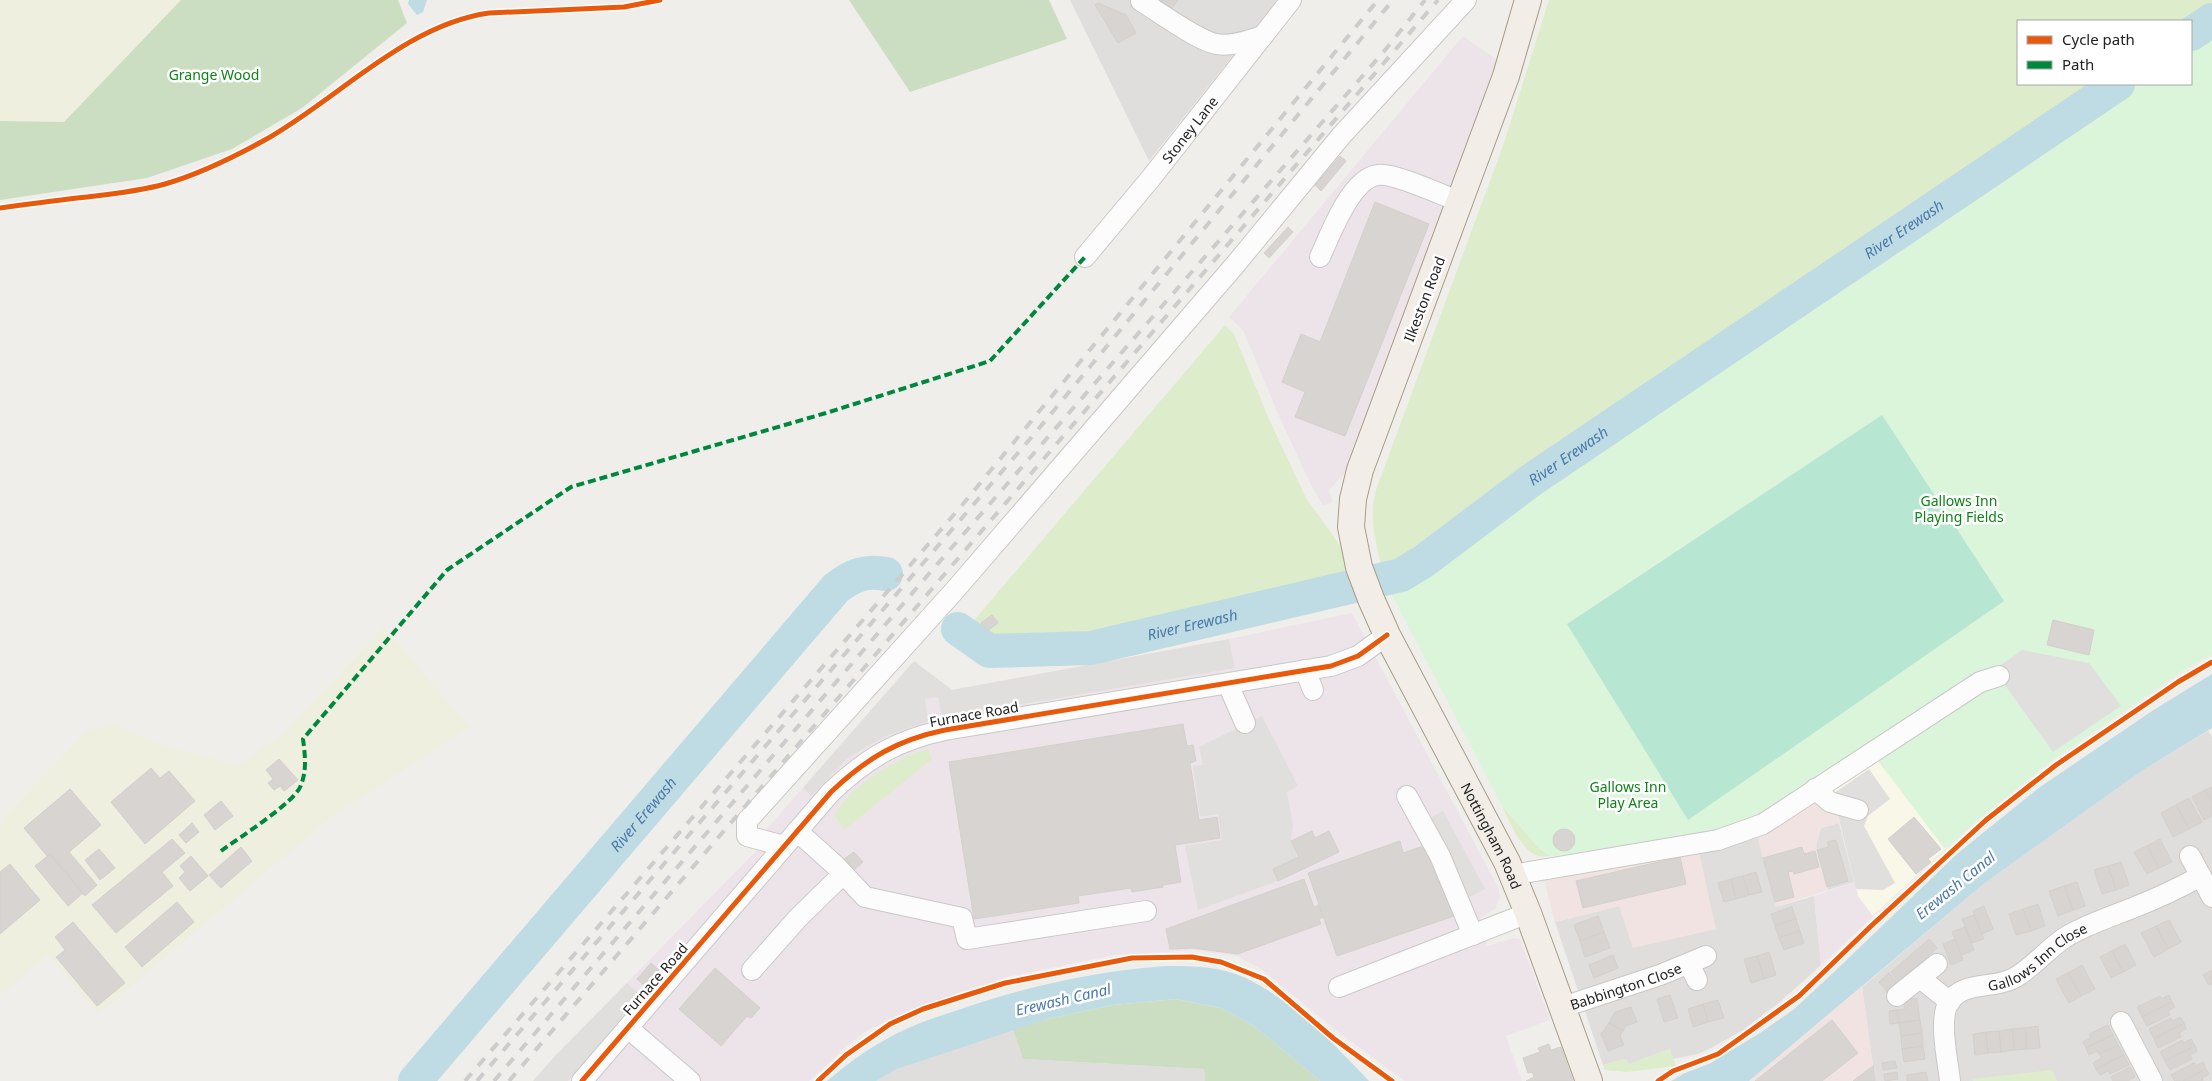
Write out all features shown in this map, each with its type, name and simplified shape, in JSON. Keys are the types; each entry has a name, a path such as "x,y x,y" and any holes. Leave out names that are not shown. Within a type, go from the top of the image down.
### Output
{"main road":[{"name":"Ilkeston Road","path":"1371,599 1359,567 1351,527 1356,485 1506,76 1528,0"},
{"name":"Nottingham Road","path":"1371,599 1387,635 1512,875 1528,913 1589,1081"}],"street":[{"name":"Stoney Lane","path":"1084,257 1151,178 1291,0"},
{"path":"1146,911 967,939 962,918 865,896 836,866 790,839 747,836 747,821 968,574 1235,265 1341,136 1466,0"},
{"path":"1141,1 1169,20 1216,44 1240,42 1263,36"},
{"path":"1320,256 1342,208 1361,184 1370,177 1379,174 1405,181 1461,202"},
{"name":"Furnace Road","path":"582,1081 831,792 848,776 876,755 907,740 945,730 1228,684 1343,663 1358,656 1387,635"},
{"path":"1305,670 1313,690"},
{"path":"1512,875 1718,840 1763,824 1980,682 1999,676"},
{"path":"1228,684 1245,722"},
{"path":"1816,789 1830,802 1858,810"},
{"path":"1407,796 1440,856 1473,935"},
{"path":"2190,856 2212,897"},
{"path":"752,970 798,918 843,874"},
{"name":"Gallows Inn Close","path":"1950,1002 1955,996 1970,988 1993,985 2012,979 2074,932 2173,891 2201,876"},
{"path":"1339,987 1528,913"},
{"path":"1897,996 1937,964"},
{"name":"Babbington Close","path":"1563,1008 1698,967"},
{"path":"1920,978 1950,1002 1944,1014 1950,1081"},
{"path":"2121,1022 2152,1081"},
{"path":"628,1028 690,1081"}],"shaded area":[{"path":"1070,0 1277,0 1149,161"},
{"path":"1463,36 1498,61 1348,470 1329,490 1333,502 1323,506 1309,481 1278,414 1243,330 1229,317"},
{"path":"1352,613 1498,887 1500,897 1496,908 1481,918 1487,946 1514,938 1520,939 1550,1020 1506,1036 1522,1081 1405,1081 1342,1035 1261,969 1237,956 1193,950 1115,955 1011,976 967,990 896,1016 866,1031 809,1081 533,1081 555,1056 756,851 764,832 914,661 952,690 1229,639"},
{"path":"1229,639 1235,668 942,718 938,697 925,699 928,721 886,736 849,757 811,796 803,788 914,661 952,690"},
{"path":"2022,650 2089,663 2121,706 2053,752 1994,670"},
{"path":"1262,716 1298,786 1287,792 1293,825 1291,841 1299,857 1278,881 1198,910 1185,846 1222,840 1218,814 1200,817 1193,766 1203,765 1199,747"},
{"path":"2208,731 2212,737 2212,1081 1875,1081 1862,987 1986,882 2140,772"},
{"path":"1876,758 1945,849 1873,916 1858,896 1837,810 1815,801"},
{"path":"1869,769 1890,799 1868,816 1864,826 1895,883 1883,890 1856,889 1833,794"},
{"path":"1815,801 1837,810 1839,823 1821,828 1816,845 1828,890 1776,907 1758,838"},
{"path":"1837,810 1945,849 1821,965 1814,896 1854,882"},
{"path":"1443,811 1485,889 1470,897 1428,819"},
{"path":"1839,823 1854,882 1828,890 1816,845 1821,828"},
{"path":"1758,838 1776,907 1814,896 1821,965 1781,1001 1743,1030 1698,1054 1673,1059 1670,1049 1629,1064 1626,1059 1603,1065 1555,922 1619,906 1715,929 1699,853"},
{"path":"1699,853 1716,929 1633,948 1619,906 1555,922 1544,879"},
{"path":"627,983 641,995 568,1081 533,1081 555,1056"},
{"path":"1862,987 1875,1081 1749,1081 1761,1071"},
{"path":"1013,1029 1023,1059 1204,1069 1205,1081 876,1081 897,1069"}],"green space":[{"path":"0,0 181,0 64,122 0,121"},
{"name":"Grange Wood","path":"181,0 398,0 407,23 302,108 232,149 147,178 0,200 0,121 64,122"},
{"path":"849,0 1049,0 1067,39 910,92"},
{"path":"1549,0 2212,0 2212,3 2186,20 2017,20 2017,85 2090,85 2033,123 1972,172 1711,345 1517,478 1422,549 1396,562 1381,565 1373,519 1376,490 1504,143"},
{"name":"Gallows Inn Playing Fields","path":"2212,30 2212,655 2190,666 2051,761 1981,817 1945,849 1866,745 1768,809 1738,826 1704,835 1550,856 1534,843 1502,806 1391,593 1427,577 1530,496 2131,85 2192,85 2192,43"},
{"path":"1225,325 1234,334 1268,417 1306,498 1342,548 1350,570 1181,616 1004,646 989,641 970,625"},
{"path":"1882,415 2004,601 1688,820 1567,624"},
{"path":"384,627 470,727 333,816 98,1014 48,954 0,996 0,831 2,820 88,730 113,724 161,745 238,765 283,734"},
{"path":"928,749 932,759 844,830 835,816 849,795 890,766 917,752"},
{"path":"1502,806 1540,849 1550,856 1538,856 1526,848 1516,834"},
{"path":"1176,999 1221,1008 1254,1026 1320,1081 1205,1081 1204,1069 1023,1059 1013,1029 1047,1019 1113,1005"},
{"path":"1670,1049 1676,1066 1627,1072 1605,1070 1603,1065 1626,1059 1629,1064"},
{"path":"2052,1070 2057,1081 1973,1081 1972,1079"}],"water":[{"path":"409,0 427,0 423,12 417,15 408,4"},
{"name":"Erewash Canal","path":"2212,674 2212,728 2140,772 1986,882 1749,1081 1671,1081 1685,1073 1709,1064 1760,1033 1793,1010 1957,854 2040,787 2152,711"},
{"name":"Erewash Canal","path":"1165,966 1218,969 1244,978 1264,988 1303,1016 1369,1081 1320,1081 1254,1026 1221,1008 1176,999 1113,1005 1047,1019 897,1069 876,1081 827,1081 883,1041 912,1026 943,1015 1038,986 1088,976"}],"building":[{"path":"1161,0 1178,0 1168,13 1157,5"},
{"path":"1098,3 1126,15 1136,33 1118,43 1095,5"},
{"path":"1340,156 1346,161 1321,191 1315,185"},
{"path":"1375,202 1429,224 1345,436 1295,417 1305,392 1282,382 1301,334 1320,342"},
{"path":"1288,227 1293,232 1269,258 1264,253"},
{"path":"992,615 998,623 987,631 981,623"},
{"path":"2053,620 2094,630 2089,655 2047,645"},
{"path":"1183,724 1187,746 1193,745 1196,761 1190,763 1199,820 1217,817 1220,838 1175,845 1181,882 1132,892 1131,888 1078,896 1079,903 974,919 949,762"},
{"path":"279,759 298,780 284,791 280,786 274,790 268,783 273,779 266,770"},
{"path":"151,768 160,778 169,771 195,801 145,844 111,802"},
{"path":"2212,787 2212,802 2205,790"},
{"path":"70,789 101,825 69,852 97,885 85,896 50,854 47,856 24,828"},
{"path":"2205,790 2212,802 2212,816 2204,820 2192,797"},
{"path":"2189,798 2202,822 2189,829 2176,805"},
{"path":"221,801 233,816 215,830 204,815"},
{"path":"2176,805 2189,829 2173,837 2161,813"},
{"path":"1914,817 1941,849 1928,859 1931,862 1916,874 1888,839"},
{"path":"192,823 199,832 186,843 179,835"},
{"path":"1564,829 1572,832 1575,840 1572,848 1564,851 1556,848 1553,840 1556,832"},
{"path":"1312,831 1315,838 1329,831 1339,852 1278,881 1273,869 1299,857 1291,841"},
{"path":"172,839 185,853 162,872 173,886 116,933 92,905"},
{"path":"2160,839 2172,862 2159,868 2147,846"},
{"path":"1836,840 1848,881 1827,887 1817,850 1829,847 1827,842"},
{"path":"1400,841 1403,853 1426,845 1457,915 1337,956 1308,873"},
{"path":"2147,846 2159,868 2147,874 2134,852"},
{"path":"241,847 252,861 221,888 209,875"},
{"path":"1802,847 1804,854 1815,851 1819,867 1794,874 1793,871 1788,872 1794,897 1775,902 1763,858"},
{"path":"99,849 115,868 100,880 85,860"},
{"path":"854,852 863,862 854,870 844,859"},
{"path":"50,854 83,893 68,906 35,866"},
{"path":"191,856 208,876 190,891 179,878 185,872 180,866"},
{"path":"1680,857 1686,884 1583,908 1576,881"},
{"path":"2121,862 2129,885 2116,890 2108,866"},
{"path":"10,864 40,900 0,934 0,872"},
{"path":"2108,866 2116,890 2102,894 2094,870"},
{"path":"1756,872 1762,892 1749,895 1743,876"},
{"path":"1743,876 1749,895 1736,899 1731,879"},
{"path":"1304,879 1314,907 1319,905 1323,917 1319,919 1321,924 1238,954 1193,948 1170,949 1166,929"},
{"path":"1731,879 1736,899 1724,902 1718,883"},
{"path":"2077,882 2085,906 2073,910 2064,886"},
{"path":"2064,886 2073,910 2058,916 2049,891"},
{"path":"177,902 194,922 142,967 125,947"},
{"path":"2038,904 2045,926 2031,931 2023,909"},
{"path":"1984,906 1993,929 1982,934 1973,911"},
{"path":"1792,907 1796,919 1775,926 1771,914"},
{"path":"2023,909 2031,931 2016,935 2009,914"},
{"path":"1974,915 1984,939 1972,943 1962,919"},
{"path":"1598,916 1604,932 1580,941 1574,925"},
{"path":"1796,919 1800,931 1779,938 1775,926"},
{"path":"2169,920 2181,942 2168,949 2156,926"},
{"path":"73,922 125,983 97,1006 56,957 65,950 55,937"},
{"path":"2156,926 2168,949 2154,957 2141,933"},
{"path":"1965,927 1974,950 1961,955 1952,932"},
{"path":"1800,931 1804,943 1784,950 1779,938"},
{"path":"1604,932 1610,948 1585,957 1580,941"},
{"path":"1929,939 1937,948 1899,982 1891,972"},
{"path":"1955,939 1963,960 1951,965 1943,944"},
{"path":"2125,944 2136,965 2123,972 2112,951"},
{"path":"2112,951 2123,972 2111,978 2100,957"},
{"path":"1769,952 1776,975 1764,979 1757,956"},
{"path":"1613,955 1618,968 1594,978 1589,965"},
{"path":"1757,956 1764,979 1751,983 1744,959"},
{"path":"651,963 659,970 645,986 637,979"},
{"path":"2082,965 2095,989 2081,996 2068,973"},
{"path":"715,968 760,1008 751,1018 747,1016 721,1046 679,1009"},
{"path":"2212,970 2212,977 2206,980 2203,975"},
{"path":"1889,973 1898,983 1887,992 1879,982"},
{"path":"2068,973 2081,996 2069,1003 2056,979"},
{"path":"2212,977 2212,984 2209,985 2206,980"},
{"path":"1670,995 1678,1018 1664,1022 1657,999"},
{"path":"2169,995 2172,1002 2142,1017 2137,1007 2160,996 2162,999"},
{"path":"1917,998 1920,1020 1899,1023 1897,1010 1905,1009 1903,1000"},
{"path":"1718,1000 1724,1018 1708,1022 1703,1004"},
{"path":"2172,1002 2175,1007 2168,1011 2170,1015 2147,1026 2142,1017"},
{"path":"1703,1004 1708,1022 1693,1027 1688,1009"},
{"path":"1631,1007 1637,1022 1626,1026 1623,1031 1609,1023 1615,1012"},
{"path":"1897,1010 1899,1023 1890,1024 1889,1011"},
{"path":"2180,1017 2184,1023 2154,1039 2149,1029 2171,1018 2173,1021"},
{"path":"1832,1020 1858,1053 1822,1081 1755,1081"},
{"path":"1920,1020 1922,1033 1901,1036 1899,1023"},
{"path":"1609,1023 1623,1031 1620,1035 1624,1045 1608,1051 1601,1034"},
{"path":"2184,1023 2186,1029 2179,1033 2181,1037 2158,1048 2154,1039"},
{"path":"2108,1025 2113,1035 2086,1048 2083,1042 2091,1038 2089,1034"},
{"path":"2038,1026 2040,1048 2027,1049 2025,1028"},
{"path":"2025,1028 2027,1049 2014,1050 2012,1029"},
{"path":"2012,1029 2014,1050 2001,1052 1999,1031"},
{"path":"1999,1031 2001,1052 1988,1053 1986,1032"},
{"path":"1986,1032 1988,1053 1975,1055 1973,1034"},
{"path":"1922,1033 1923,1046 1902,1049 1901,1036"},
{"path":"2113,1035 2118,1045 2099,1054 2097,1051 2089,1055 2086,1048"},
{"path":"2191,1039 2195,1046 2165,1061 2160,1052 2182,1040 2184,1043"},
{"path":"1549,1044 1551,1050 1561,1047 1573,1081 1526,1081 1534,1077 1532,1072 1528,1073 1523,1058 1540,1052 1538,1048"},
{"path":"2118,1045 2124,1055 2096,1069 2093,1063 2102,1058 2099,1054"},
{"path":"1923,1046 1925,1059 1904,1062 1902,1049"},
{"path":"2195,1046 2197,1051 2190,1055 2192,1059 2170,1070 2165,1061"},
{"path":"2124,1055 2129,1065 2110,1074 2108,1071 2100,1075 2096,1069"},
{"path":"1895,1061 1897,1068 1883,1070 1882,1063"},
{"path":"2203,1062 2206,1069 2183,1081 2175,1081 2171,1075 2194,1063 2196,1066"},
{"path":"1873,1066 1875,1081 1853,1081"},
{"path":"2130,1067 2135,1077 2128,1081 2113,1081 2111,1077"},
{"path":"2206,1069 2209,1074 2202,1078 2203,1081 2183,1081"},
{"path":"1897,1072 1898,1079 1885,1081 1884,1074"},
{"path":"1926,1072 1928,1081 1907,1081 1907,1075"}],"waterway":[{"name":"River Erewash","path":"2192,33 2212,20"},
{"name":"River Erewash","path":"958,629 989,651 1091,648 1401,575 1424,561 1530,481 2117,85"},
{"name":"River Erewash","path":"415,1081 836,588 848,580 866,573 886,574"}],"railway":[{"path":"465,1081 963,504 1378,0"},
{"path":"477,1081 1036,432 1393,0"},
{"path":"494,1081 927,576 1386,49 1425,0"},
{"path":"509,1081 1438,0"}],"marked path":[{"path":"221,851 278,810 297,792 301,785 305,768 303,739 447,570 571,487 826,413 990,361 1085,257"}],"cycle path":[{"path":"0,208 136,190 165,184 203,170 263,141 290,125 399,48 428,32 458,20 489,13 624,7 660,0"},
{"path":"582,1081 831,792 857,769 884,752 912,739 945,730 1331,666 1358,656 1387,635"},
{"path":"1658,1081 1673,1071 1718,1054 1799,996 1870,927 1986,820 2056,765 2178,682 2212,662"},
{"path":"818,1081 846,1055 890,1024 923,1009 1005,983 1132,958 1192,957 1221,962 1264,979 1333,1038 1392,1081"}],"park label":[{"name":"Gallows Inn Play Area","path":"1628,794"}]}
